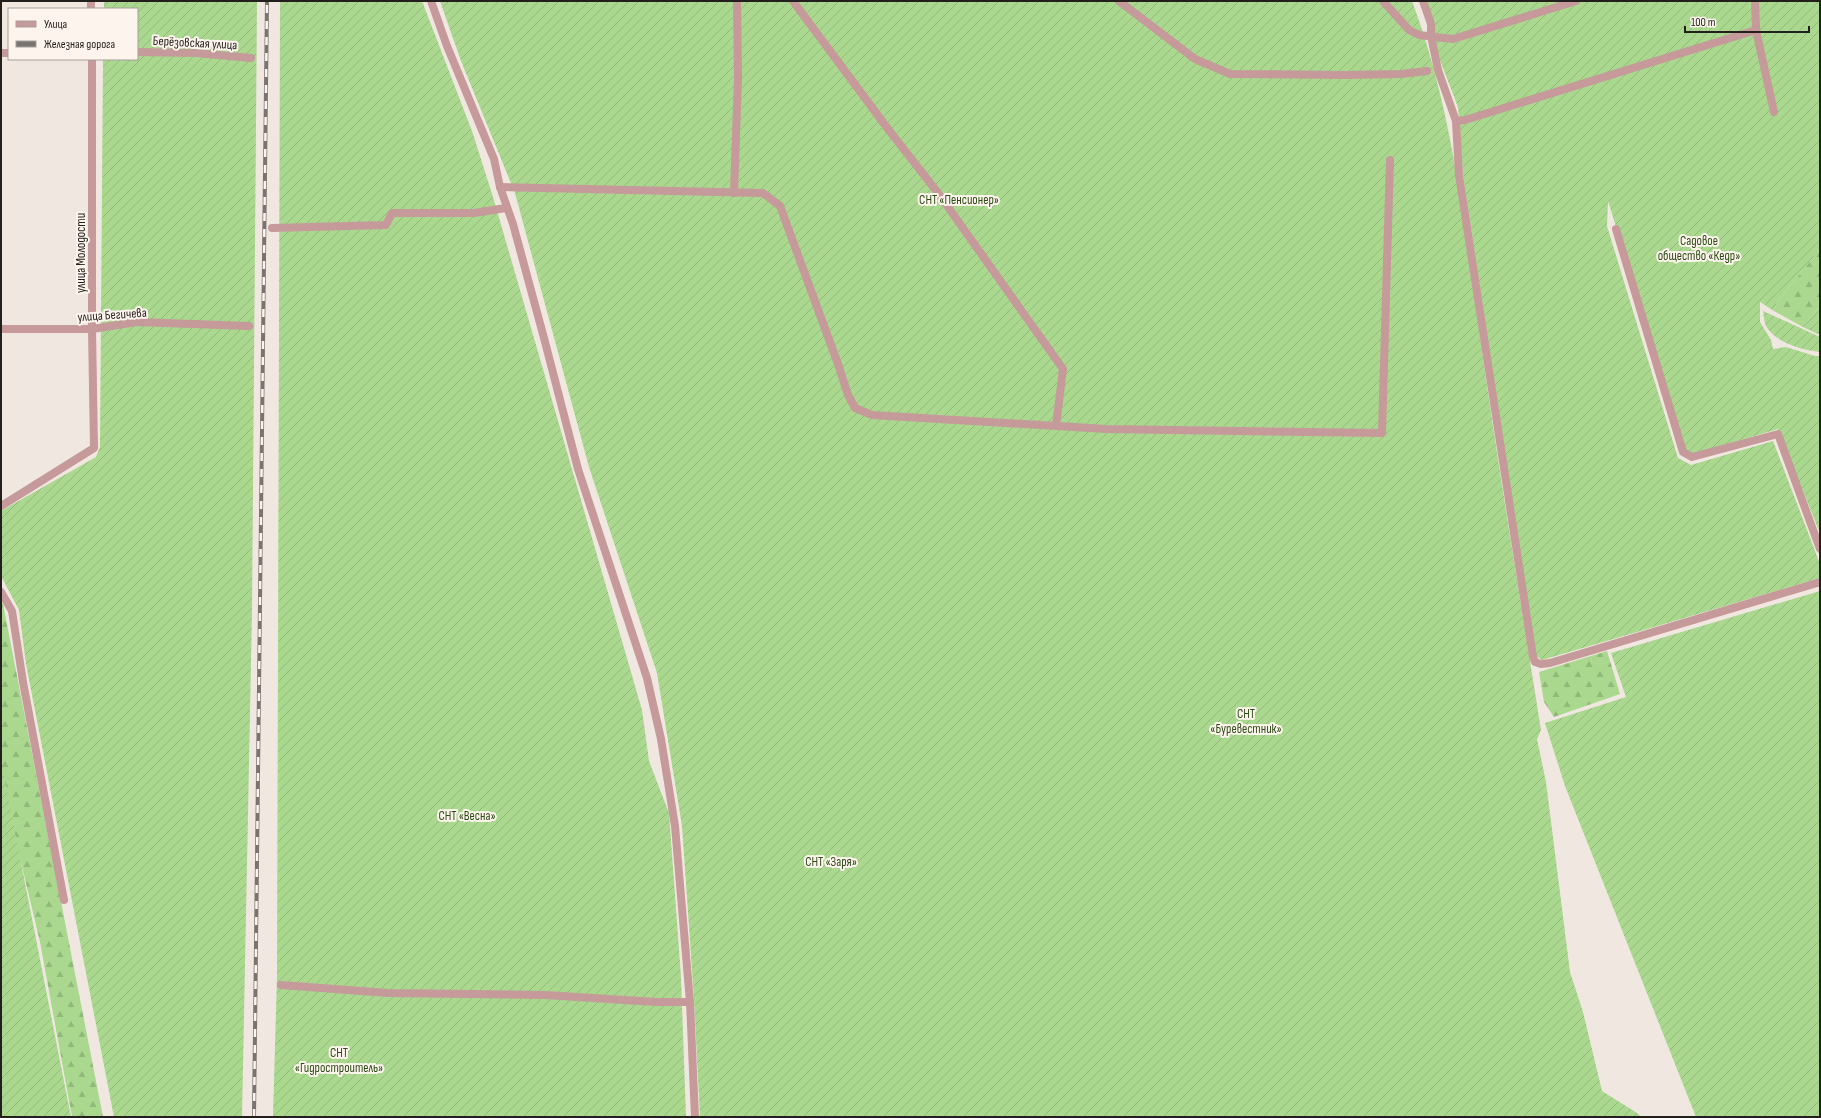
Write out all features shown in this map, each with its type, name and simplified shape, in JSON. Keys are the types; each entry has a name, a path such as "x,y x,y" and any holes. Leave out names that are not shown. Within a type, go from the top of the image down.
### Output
{"street":[{"path":"431,1 447,46 494,159 500,187 506,208 513,224 578,469 646,678 661,739 675,826 690,1002 695,1117"},
{"path":"734,193 738,78 737,1"},
{"path":"793,1 888,129 938,193 1063,369 1056,426"},
{"path":"1119,1 1196,59 1230,74 1345,75 1401,74 1427,71"},
{"path":"1383,1 1409,30 1419,34 1452,39 1576,1"},
{"path":"1423,1 1431,24 1430,36 1438,70 1456,121 1459,175 1533,657 1536,662 1541,664 1550,663 1820,582"},
{"path":"1755,1 1756,30 1774,112"},
{"path":"1456,121 1465,120 1756,30"},
{"name":"Берёзовская улица","path":"138,52 196,53 251,58"},
{"name":"улица Молодости","path":"1,506 94,448 92,329 92,60"},
{"path":"500,187 763,193 780,206 848,394 855,408 872,415 1106,429 1382,433 1390,160"},
{"path":"272,228 386,225 392,213 474,213 506,208"},
{"path":"1616,229 1683,452 1692,457 1778,434 1820,549"},
{"name":"улица Бегичева","path":"1,329 92,329 137,322 249,326"},
{"path":"1,592 12,611 23,682 64,900"},
{"path":"282,985 388,992 545,995 656,1002 690,1002"}],"green space":[{"path":"104,1 257,1 252,612 242,1117 114,1117 26,664 19,610 1,576 1,511 96,457 100,447 103,60 138,60 138,8 104,8"},
{"name":"СНТ «Весна»","path":"280,1 422,1 472,131 493,197 642,710 649,761 669,813 681,977 686,1117 273,1117 277,976"},
{"path":"440,1 1412,1 1438,86 1456,174 1496,446 1541,730 1537,739 1546,782 1570,972 1583,1012 1602,1091 1641,1117 700,1117 694,999 682,826 657,673 589,467 515,193 461,61"},
{"name":"Садовое общество «Кедр»","path":"1426,1 1820,1 1820,249 1777,302 1774,311 1760,302 1760,322 1771,340 1773,349 1786,347 1815,356 1820,356 1820,533 1778,429 1694,454 1685,449 1608,201 1607,226 1678,458 1691,465 1773,441 1820,564 1820,578 1542,660 1536,656 1463,175 1458,107 1436,50"},
{"path":"1820,249 1820,306 1803,327 1774,311 1777,302"},
{"path":"1820,306 1820,335 1803,327"},
{"path":"1763,311 1820,337 1820,352 1790,345 1776,337 1766,326"},
{"path":"1820,591 1820,1117 1696,1117 1565,786 1545,723 1626,697 1611,653"},
{"path":"1,601 3,604 103,1117 72,1117 40,942 15,837 1,767"},
{"path":"1607,651 1620,694 1554,717 1544,702 1539,672"},
{"path":"1,761 71,1117 1,1117"}],"railway":[{"path":"254,1117 267,1"}],"park label":[{"name":"СНТ «Пенсионер»","path":"959,199"},
{"name":"СНТ «Буревестник»","path":"1246,720"},
{"name":"СНТ «Заря»","path":"831,861"},
{"name":"СНТ «Гидростроитель»","path":"339,1060"}]}
